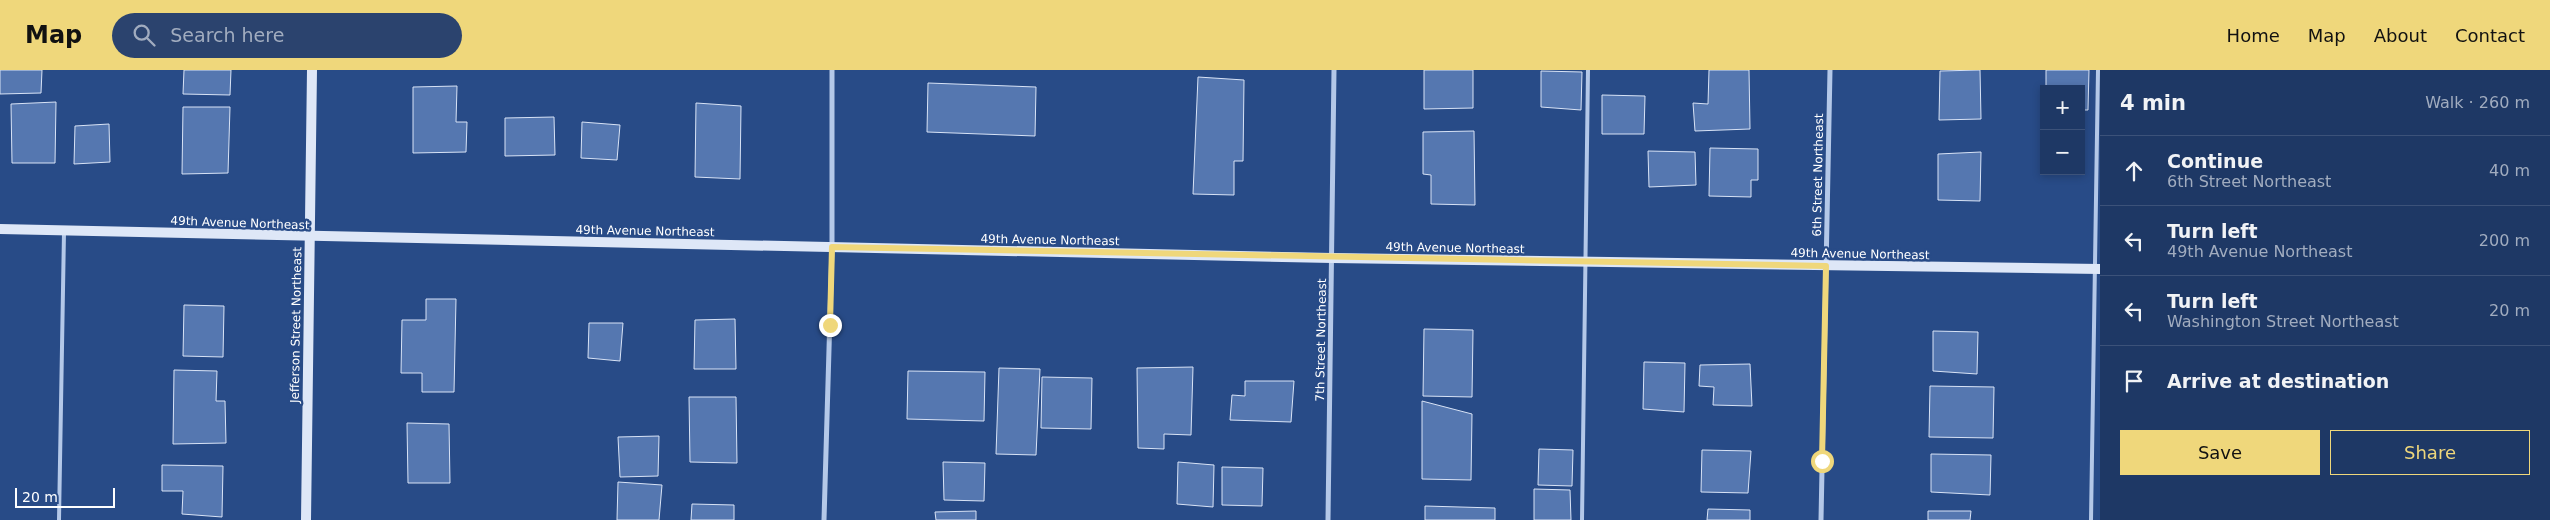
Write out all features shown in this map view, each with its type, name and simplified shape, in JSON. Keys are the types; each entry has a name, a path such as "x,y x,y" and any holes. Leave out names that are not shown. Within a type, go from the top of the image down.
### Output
{"street":[{"name":"Jefferson Street Northeast","path":"306,520 312,70"},
{"path":"824,520 832,247 832,70"},
{"name":"7th Street Northeast","path":"1328,520 1334,70"},
{"name":"6th Street Northeast","path":"1821,520 1830,70"},
{"name":"49th Avenue Northeast","path":"0,229 310,238 1332,258 2097,269"}],"lane":[{"path":"1582,520 1588,70"},
{"path":"2091,520 2097,269 2098,70"},
{"path":"59,520 64,231"}],"building":[{"path":"0,70 42,70 41,93 0,94"},
{"path":"184,70 231,70 230,95 183,94"},
{"path":"1424,70 1473,70 1473,108 1424,109"},
{"path":"1709,70 1749,70 1750,129 1695,131 1693,103 1708,104"},
{"path":"1980,70 1981,119 1939,120 1940,71"},
{"path":"2046,70 2089,70 2088,110 2085,110 2085,85 2046,85"},
{"path":"1541,71 1582,72 1581,110 1541,107"},
{"path":"1198,77 1244,80 1243,161 1234,161 1234,195 1193,194"},
{"path":"928,83 1036,87 1035,136 927,132"},
{"path":"457,86 456,122 467,122 466,152 413,153 413,87"},
{"path":"1602,95 1645,96 1644,134 1602,134"},
{"path":"56,102 55,163 12,163 11,104"},
{"path":"696,103 741,106 740,179 695,177"},
{"path":"183,107 230,107 228,173 182,174"},
{"path":"554,117 555,155 505,156 505,118"},
{"path":"582,122 620,125 617,160 581,158"},
{"path":"109,124 110,162 74,164 75,126"},
{"path":"1474,131 1475,205 1431,204 1431,175 1423,174 1423,132"},
{"path":"1710,148 1758,149 1758,180 1751,180 1751,197 1709,196"},
{"path":"1648,151 1695,152 1696,185 1649,187"},
{"path":"1981,152 1980,201 1938,200 1938,154"},
{"path":"426,299 456,299 454,392 422,392 422,373 401,373 402,320 426,320"},
{"path":"184,305 224,306 223,357 183,356"},
{"path":"735,319 736,369 694,369 695,320"},
{"path":"589,323 623,323 620,361 588,358"},
{"path":"1424,329 1473,330 1472,397 1423,396"},
{"path":"1933,331 1978,332 1977,374 1933,371"},
{"path":"1644,362 1685,363 1684,412 1643,409"},
{"path":"1750,364 1752,406 1713,405 1714,387 1699,386 1700,365"},
{"path":"1193,367 1191,435 1164,434 1164,449 1138,448 1137,368"},
{"path":"999,368 1040,369 1036,455 996,454"},
{"path":"174,370 217,371 216,401 225,401 226,443 173,444"},
{"path":"908,371 985,372 984,421 907,419"},
{"path":"1042,377 1092,378 1091,429 1041,428"},
{"path":"1245,381 1294,381 1291,422 1230,420 1232,395 1245,396"},
{"path":"1930,386 1994,387 1993,438 1929,437"},
{"path":"689,397 736,397 737,463 690,462"},
{"path":"1422,401 1472,414 1471,480 1422,479"},
{"path":"407,423 449,424 450,483 408,483"},
{"path":"659,436 658,476 620,477 618,437"},
{"path":"1539,449 1573,450 1572,486 1538,485"},
{"path":"1702,450 1751,451 1748,493 1701,492"},
{"path":"1931,454 1991,455 1990,495 1931,492"},
{"path":"943,462 985,463 984,501 944,500"},
{"path":"1178,462 1214,465 1213,507 1177,504"},
{"path":"162,465 223,466 222,517 182,514 183,491 162,491"},
{"path":"1222,467 1263,468 1262,506 1222,505"},
{"path":"618,482 662,485 659,520 617,520"},
{"path":"1534,489 1570,490 1571,520 1534,520"},
{"path":"692,504 734,505 734,520 691,520"},
{"path":"1425,506 1495,508 1495,520 1425,520"},
{"path":"1708,509 1750,510 1750,520 1707,520"},
{"path":"976,511 976,520 936,520 935,512"},
{"path":"1928,511 1971,511 1970,520 1928,520"}],"route":[{"path":"830,325 832,247 1826,266 1822,461"}]}
